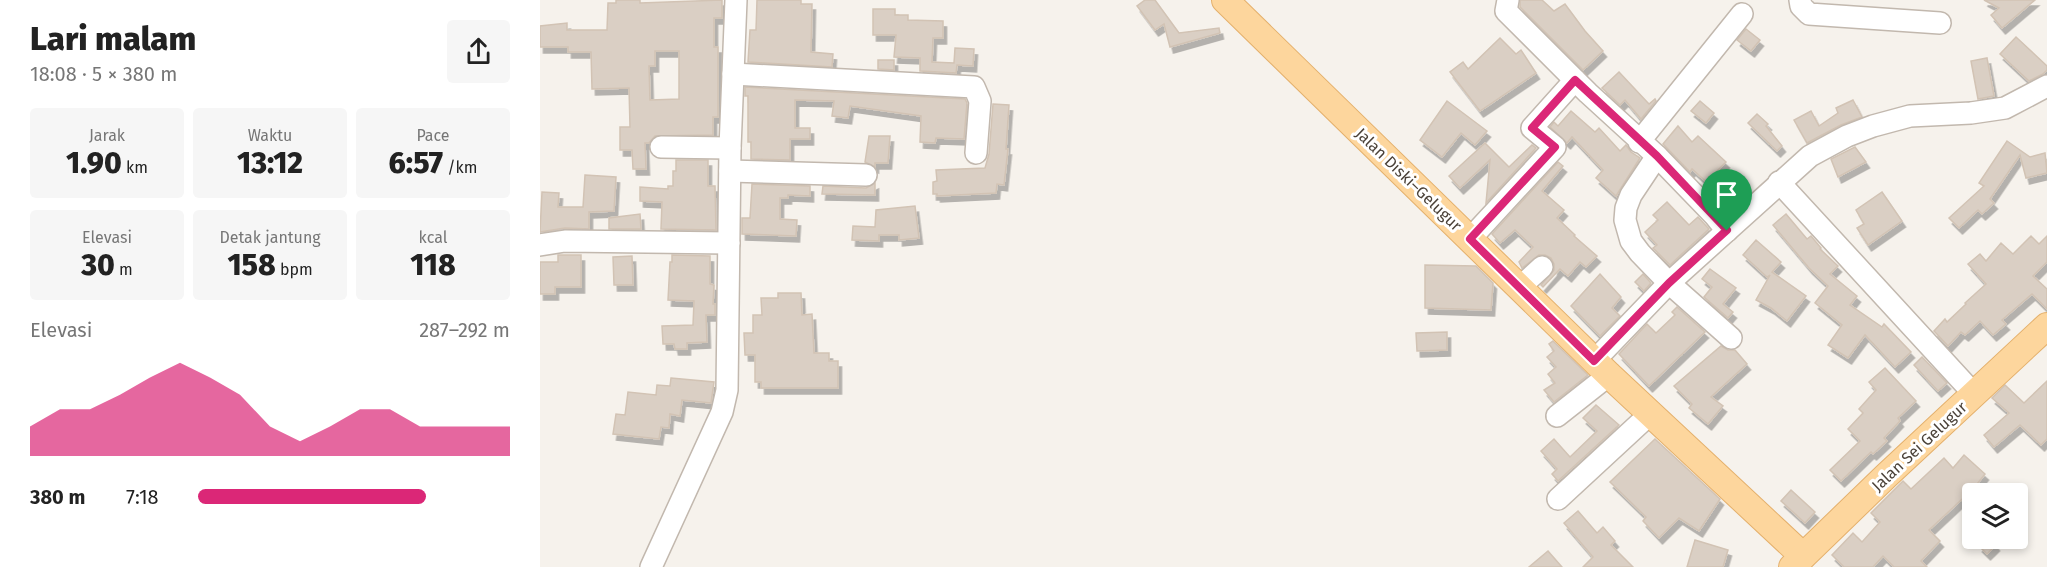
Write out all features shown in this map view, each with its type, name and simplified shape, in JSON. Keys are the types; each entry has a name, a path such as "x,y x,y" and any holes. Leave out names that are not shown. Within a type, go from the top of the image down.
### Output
{"main road":[{"name":"Jalan Diski–Gelugur","path":"1225,0 1801,563"},
{"name":"Jalan Sei Gelugur","path":"1801,563 2047,326"}],"street":[{"path":"651,567 722,412 727,390 730,148 736,0"},
{"path":"1800,0 1801,6 1809,14 1870,9 1940,23"},
{"path":"1507,6 1575,80 1657,156 1727,231"},
{"path":"1640,142 1742,14"},
{"path":"733,74 974,87 980,101 976,153"},
{"path":"1470,239 1555,147 1532,128 1575,80"},
{"path":"1557,416 1602,368 1669,283 1810,156 1847,136 1873,126 1910,116 1971,113 2005,108 2047,86"},
{"path":"661,147 730,148"},
{"path":"1657,156 1626,208 1625,220 1631,241 1669,283 1731,338"},
{"path":"730,171 866,175"},
{"path":"1779,182 1974,394"},
{"path":"540,245 565,241 729,243"},
{"path":"1519,288 1542,267"},
{"path":"1558,499 1650,414"}],"building":[{"path":"616,0 640,0 640,3 722,0 722,18 714,18 714,47 718,47 718,117 713,117 713,135 655,136 649,143 645,143 646,169 633,169 632,150 620,150 620,127 630,127 629,88 592,89 591,52 568,52 568,47 540,47 540,26 567,23 567,30 607,30 608,3 616,3","holes":["655,51 679,51 679,99 650,100 649,66 655,66"]},
{"path":"757,0 801,0 801,4 812,4 811,52 833,54 832,67 748,62 750,30 756,30"},
{"path":"1145,0 1155,0 1179,33 1219,28 1220,33 1170,47 1164,24 1155,30 1137,6"},
{"path":"1520,0 1542,0 1554,11 1565,4 1603,51 1583,70 1520,7"},
{"path":"1984,0 2035,0 2002,28 1991,15 1999,8"},
{"path":"873,9 895,9 895,15 908,15 908,20 943,21 943,38 933,38 932,62 954,63 955,48 974,49 973,66 957,65 956,73 920,71 920,58 894,57 896,35 873,35"},
{"path":"1746,29 1760,40 1751,51 1737,40"},
{"path":"2016,37 2047,66 2043,74 2029,81 2000,54"},
{"path":"1500,38 1516,54 1521,50 1536,73 1480,111 1450,72 1463,62 1468,69"},
{"path":"1987,58 1994,96 1978,99 1971,61"},
{"path":"878,60 894,60 894,70 878,69"},
{"path":"1619,72 1649,104 1655,99 1656,101 1641,119 1625,100 1620,105 1602,88"},
{"path":"745,87 965,99 967,103 964,139 936,138 935,143 920,142 921,116 850,106 848,118 832,116 834,101 795,100 795,128 810,128 810,139 790,139 790,160 751,159 751,142 748,142 748,96 745,96"},
{"path":"1853,100 1862,117 1807,143 1794,120 1811,111 1819,126 1838,113 1836,108"},
{"path":"1447,101 1487,131 1475,145 1461,133 1442,157 1420,140"},
{"path":"1700,101 1714,113 1706,123 1691,111"},
{"path":"993,104 1009,105 1004,185 997,184 996,193 937,196 933,194 933,182 937,181 936,170 985,168 989,154"},
{"path":"1571,111 1595,132 1599,128 1620,151 1626,145 1640,158 1616,196 1596,178 1603,170 1572,137 1567,143 1550,127 1554,122 1558,126"},
{"path":"1757,114 1768,124 1766,126 1782,146 1777,151 1748,123"},
{"path":"1678,126 1692,142 1698,136 1726,162 1715,173 1741,201 1728,212 1708,190 1712,187 1692,169 1690,172 1663,144"},
{"path":"869,136 890,136 888,163 875,163 875,167 865,162"},
{"path":"2007,141 2030,157 2045,153 2047,173 2026,178 2020,155 1990,199 1994,203 1982,214 1978,210 1959,228 1949,218 1984,186 1979,183"},
{"path":"1485,143 1509,167 1532,145 1536,148 1486,203 1490,160 1460,188 1449,176"},
{"path":"1855,147 1866,162 1838,177 1831,159"},
{"path":"676,160 708,160 708,186 715,186 716,230 661,229 662,202 640,201 640,187 668,189 668,186 673,186"},
{"path":"1558,162 1563,166 1542,191 1564,210 1557,218 1597,256 1586,267 1580,262 1568,276 1560,269 1543,287 1541,285 1554,270 1551,258 1539,255 1522,268 1519,262 1533,247 1515,230 1500,243 1492,234"},
{"path":"585,175 616,177 614,211 589,212 589,229 565,228 540,232 542,192 559,193 558,207 583,207"},
{"path":"875,183 875,195 822,194 823,186 866,188"},
{"path":"752,184 810,186 810,196 788,195 788,198 780,198 780,219 797,220 796,236 742,234 742,218 750,218"},
{"path":"1882,192 1902,221 1868,245 1857,228 1864,224 1856,210"},
{"path":"1667,202 1689,225 1698,217 1709,229 1670,265 1653,248 1657,245 1645,232 1658,220 1653,215"},
{"path":"915,206 919,238 899,240 899,235 879,235 879,241 852,240 853,226 875,227 876,210"},
{"path":"640,214 641,229 609,229 609,218"},
{"path":"1786,214 1807,239 1811,236 1820,249 1838,266 1830,274 1857,296 1850,305 1882,327 1884,324 1911,352 1895,367 1865,335 1848,358 1828,345 1842,325 1815,303 1828,286 1809,268 1773,225"},
{"path":"2031,236 2039,244 2047,236 2047,262 2033,276 2047,289 2047,309 2032,294 2002,320 2006,324 1993,335 1980,321 1965,335 1961,332 1948,346 1934,331 1945,319 1947,322 1986,284 1968,264 1980,254 1986,261 2001,243 2013,254"},
{"path":"1756,240 1781,262 1772,272 1806,296 1787,321 1756,300 1770,275 1767,277 1743,255"},
{"path":"558,255 581,255 581,287 555,287 555,294 540,294 540,262 558,262"},
{"path":"672,255 710,256 710,284 714,285 715,315 706,315 707,342 687,343 687,349 675,349 674,344 663,344 662,326 693,325 694,301 668,300"},
{"path":"632,256 633,285 614,285 613,257"},
{"path":"1425,265 1476,266 1493,283 1491,310 1425,308"},
{"path":"1710,269 1736,288 1723,304 1733,312 1728,318 1704,297 1712,287 1702,279"},
{"path":"1600,274 1621,297 1612,308 1620,316 1600,336 1571,306"},
{"path":"1643,274 1651,283 1644,291 1635,282"},
{"path":"778,293 801,293 802,315 812,314 814,353 829,353 829,361 838,361 838,388 761,388 761,382 755,382 755,355 745,355 744,333 753,333 753,315 762,315 761,298 778,298"},
{"path":"1677,307 1705,332 1649,386 1619,354 1647,324 1656,333 1675,315 1672,312"},
{"path":"1447,332 1447,350 1417,351 1416,333"},
{"path":"1553,341 1588,375 1554,402 1544,390 1555,383 1548,374 1556,367 1547,357 1554,351 1549,344"},
{"path":"1721,346 1728,350 1735,350 1747,364 1711,397 1723,406 1708,424 1689,408 1692,404 1674,386"},
{"path":"1922,357 1947,383 1938,391 1914,365"},
{"path":"1885,368 1916,401 1898,418 1900,421 1884,438 1887,441 1873,454 1871,452 1841,481 1830,470 1860,441 1848,429 1863,413 1859,409 1876,390 1869,382"},
{"path":"671,378 714,382 711,403 682,400 680,416 670,414 669,428 661,427 659,439 613,434 616,414 625,415 628,392 656,395 657,385 670,386"},
{"path":"2047,381 2047,439 2041,445 2020,425 1994,447 1984,435 2009,413 1992,398 2005,385 2024,403"},
{"path":"1596,405 1619,425 1558,481 1552,474 1557,469 1541,451 1554,439 1570,457 1597,431 1583,418"},
{"path":"1655,439 1720,499 1699,531 1679,518 1659,538 1643,521 1646,517 1610,482"},
{"path":"1964,455 1985,474 1978,483 1962,483 1962,499 1929,530 1940,541 1921,561 1927,567 1894,567 1883,556 1873,567 1844,567 1832,555 1853,533 1862,542 1880,522 1871,513 1903,481 1911,489 1944,458 1953,468"},
{"path":"1791,490 1815,512 1805,523 1781,501"},
{"path":"1578,511 1597,533 1603,527 1615,541 1611,545 1633,567 1583,567 1593,557 1564,523"},
{"path":"1695,540 1728,550 1723,567 1687,567"},
{"path":"1982,549 1992,549 1987,554"},
{"path":"1548,551 1562,567 1529,567"}],"route":[{"path":"1575,80 1657,156 1727,231 1669,283 1594,361 1470,239 1555,147 1532,128 1575,80"}]}
